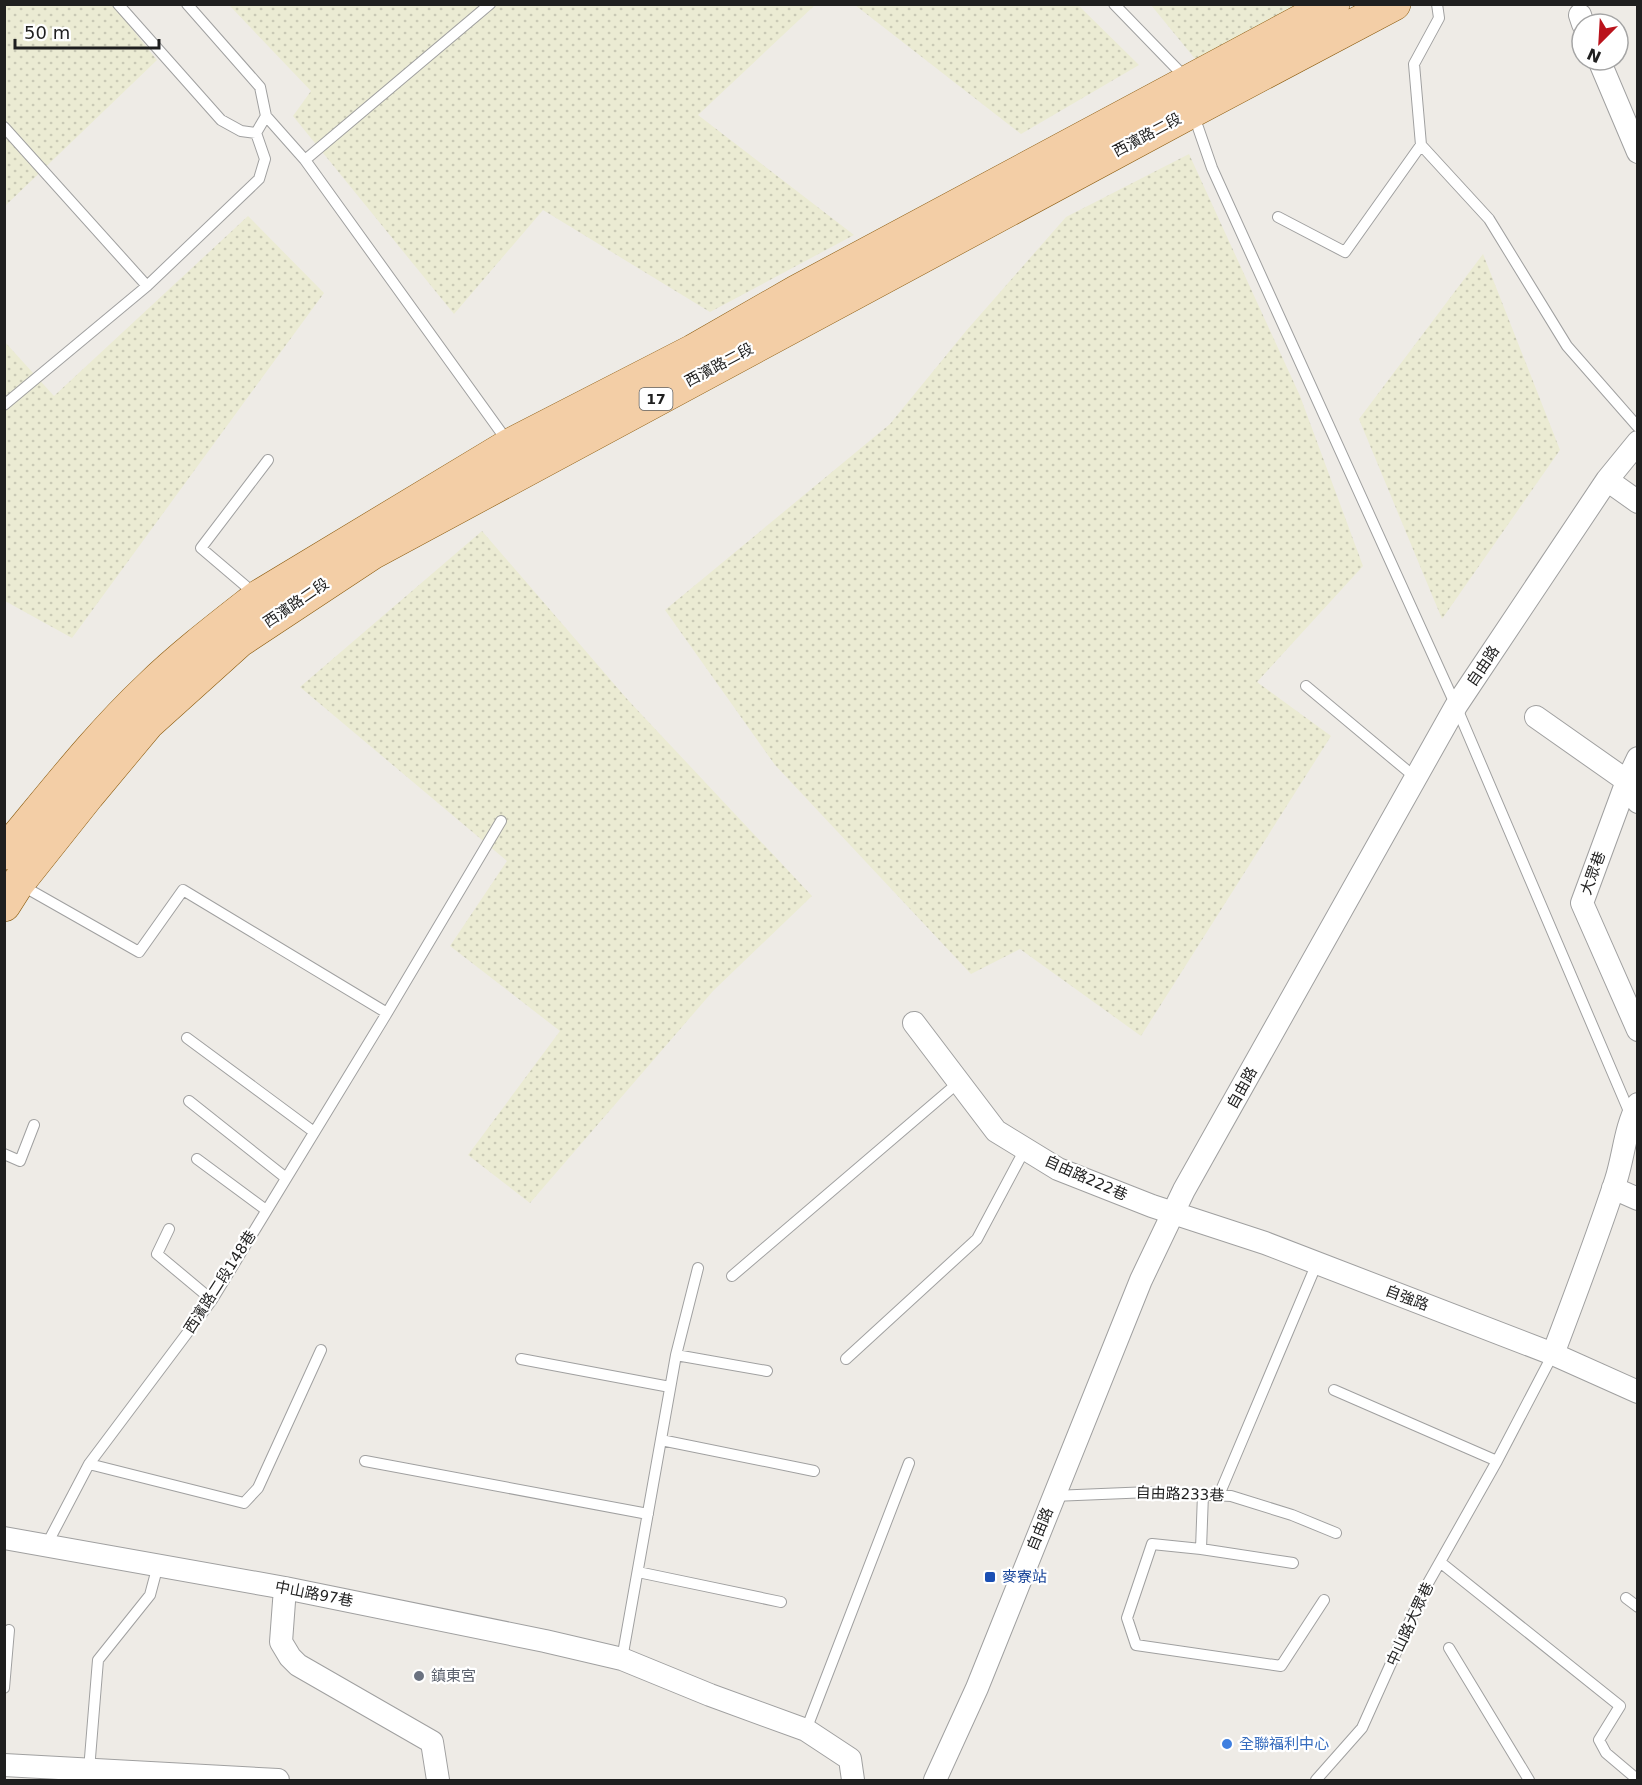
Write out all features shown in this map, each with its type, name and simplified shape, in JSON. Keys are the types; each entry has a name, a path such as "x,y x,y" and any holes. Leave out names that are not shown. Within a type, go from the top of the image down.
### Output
{"main road":[{"name":"西濱路二段","path":"1188,98 1333,4"},
{"name":"西濱路二段","path":"4,853 84,758 149,688 221,625 258,597 1188,98 1394,4"},
{"name":"西濱路二段","path":"11,894 88,795 148,723 239,641 517,457"}],"street":[{"path":"1604,72 1638,152"},
{"name":"自由路","path":"935,1780 977,1688 1141,1280 1173,1213 1456,706 1607,480 1638,442"},
{"path":"1607,480 1638,502"},
{"path":"1536,717 1627,781 1638,802"},
{"path":"1627,781 1638,758"},
{"name":"大眾巷","path":"1627,781 1582,903 1638,1030"},
{"name":"自由路222巷","path":"914,1023 996,1131 1058,1169 1173,1213"},
{"path":"1553,1354 1613,1188 1634,1110"},
{"path":"1613,1188 1638,1198"},
{"name":"自強路","path":"1173,1213 1254,1239 1317,1263 1553,1354 1638,1392"},
{"name":"中山路97巷","path":"4,1538 285,1588 622,1659 710,1695 806,1730 850,1759 853,1780"},
{"path":"285,1588 281,1642 290,1657 298,1665 432,1742 438,1780"},
{"path":"4,1765 195,1778 278,1780"}],"lane":[{"path":"118,4 221,120 240,131 256,133"},
{"path":"187,4 260,87 266,116 305,160 517,457"},
{"path":"305,160 490,4"},
{"path":"1114,4 1178,70 1212,168 1456,706 1634,1110"},
{"path":"1437,4 1439,18 1414,64 1420,146 1489,219 1567,346 1638,427"},
{"path":"4,405 147,286 259,179 265,159 256,133 266,116"},
{"path":"4,127 147,286"},
{"path":"1278,217 1345,252 1420,146"},
{"path":"258,597 201,548 268,460"},
{"path":"1306,686 1416,778"},
{"name":"西濱路二段148巷","path":"46,1546 89,1464 212,1300 501,821"},
{"path":"11,894 139,952 183,890 387,1013"},
{"path":"187,1038 314,1132"},
{"path":"732,1275 959,1082"},
{"path":"189,1101 286,1178"},
{"path":"4,1154 20,1161 34,1125"},
{"path":"846,1359 977,1239 1026,1149"},
{"path":"197,1159 266,1210"},
{"path":"169,1229 157,1254 212,1300"},
{"path":"1219,1495 1317,1263"},
{"path":"622,1659 676,1355 698,1268"},
{"path":"89,1464 244,1503 258,1488 321,1350"},
{"name":"中山路大眾巷","path":"1316,1780 1362,1728 1423,1592 1497,1461 1553,1354"},
{"path":"676,1355 767,1371"},
{"path":"521,1359 670,1387"},
{"path":"1334,1390 1497,1461"},
{"path":"661,1440 814,1471"},
{"path":"365,1461 648,1514"},
{"path":"806,1730 909,1463"},
{"name":"自由路233巷","path":"1053,1496 1150,1492 1231,1496 1292,1515 1336,1533"},
{"path":"1201,1550 1203,1494"},
{"path":"1293,1563 1152,1544 1127,1618 1136,1646 1281,1666 1324,1600"},
{"path":"1440,1562 1620,1706 1599,1740 1606,1753 1638,1780"},
{"path":"89,1770 98,1660 150,1596 158,1565"},
{"path":"638,1572 781,1602"},
{"path":"1626,1598 1638,1607"},
{"path":"4,1688 9,1630"},
{"path":"1449,1648 1529,1780"}],"green space":[{"path":"5,5 113,5 157,60 5,206"},
{"path":"229,5 815,5 698,115 854,235 710,312 543,210 454,314 293,116 311,91"},
{"path":"855,5 1078,5 1139,65 1021,134"},
{"path":"1151,5 1300,5 1196,60"},
{"path":"1189,154 1300,396 1363,566 1257,682 1331,736 1141,1036 1020,949 971,974 775,765 665,610 890,424 966,331 1066,217"},
{"path":"248,216 324,293 72,638 5,601 4,341 54,396"},
{"path":"1483,254 1560,450 1442,619 1359,419"},
{"path":"482,531 627,699 812,896 713,991 530,1203 468,1155 560,1031 450,946 507,861 300,687"}],"place":[{"name":"麥寮站","path":"990,1577"},
{"name":"鎮東宮","path":"419,1676"},
{"name":"全聯福利中心","path":"1227,1744"}]}
